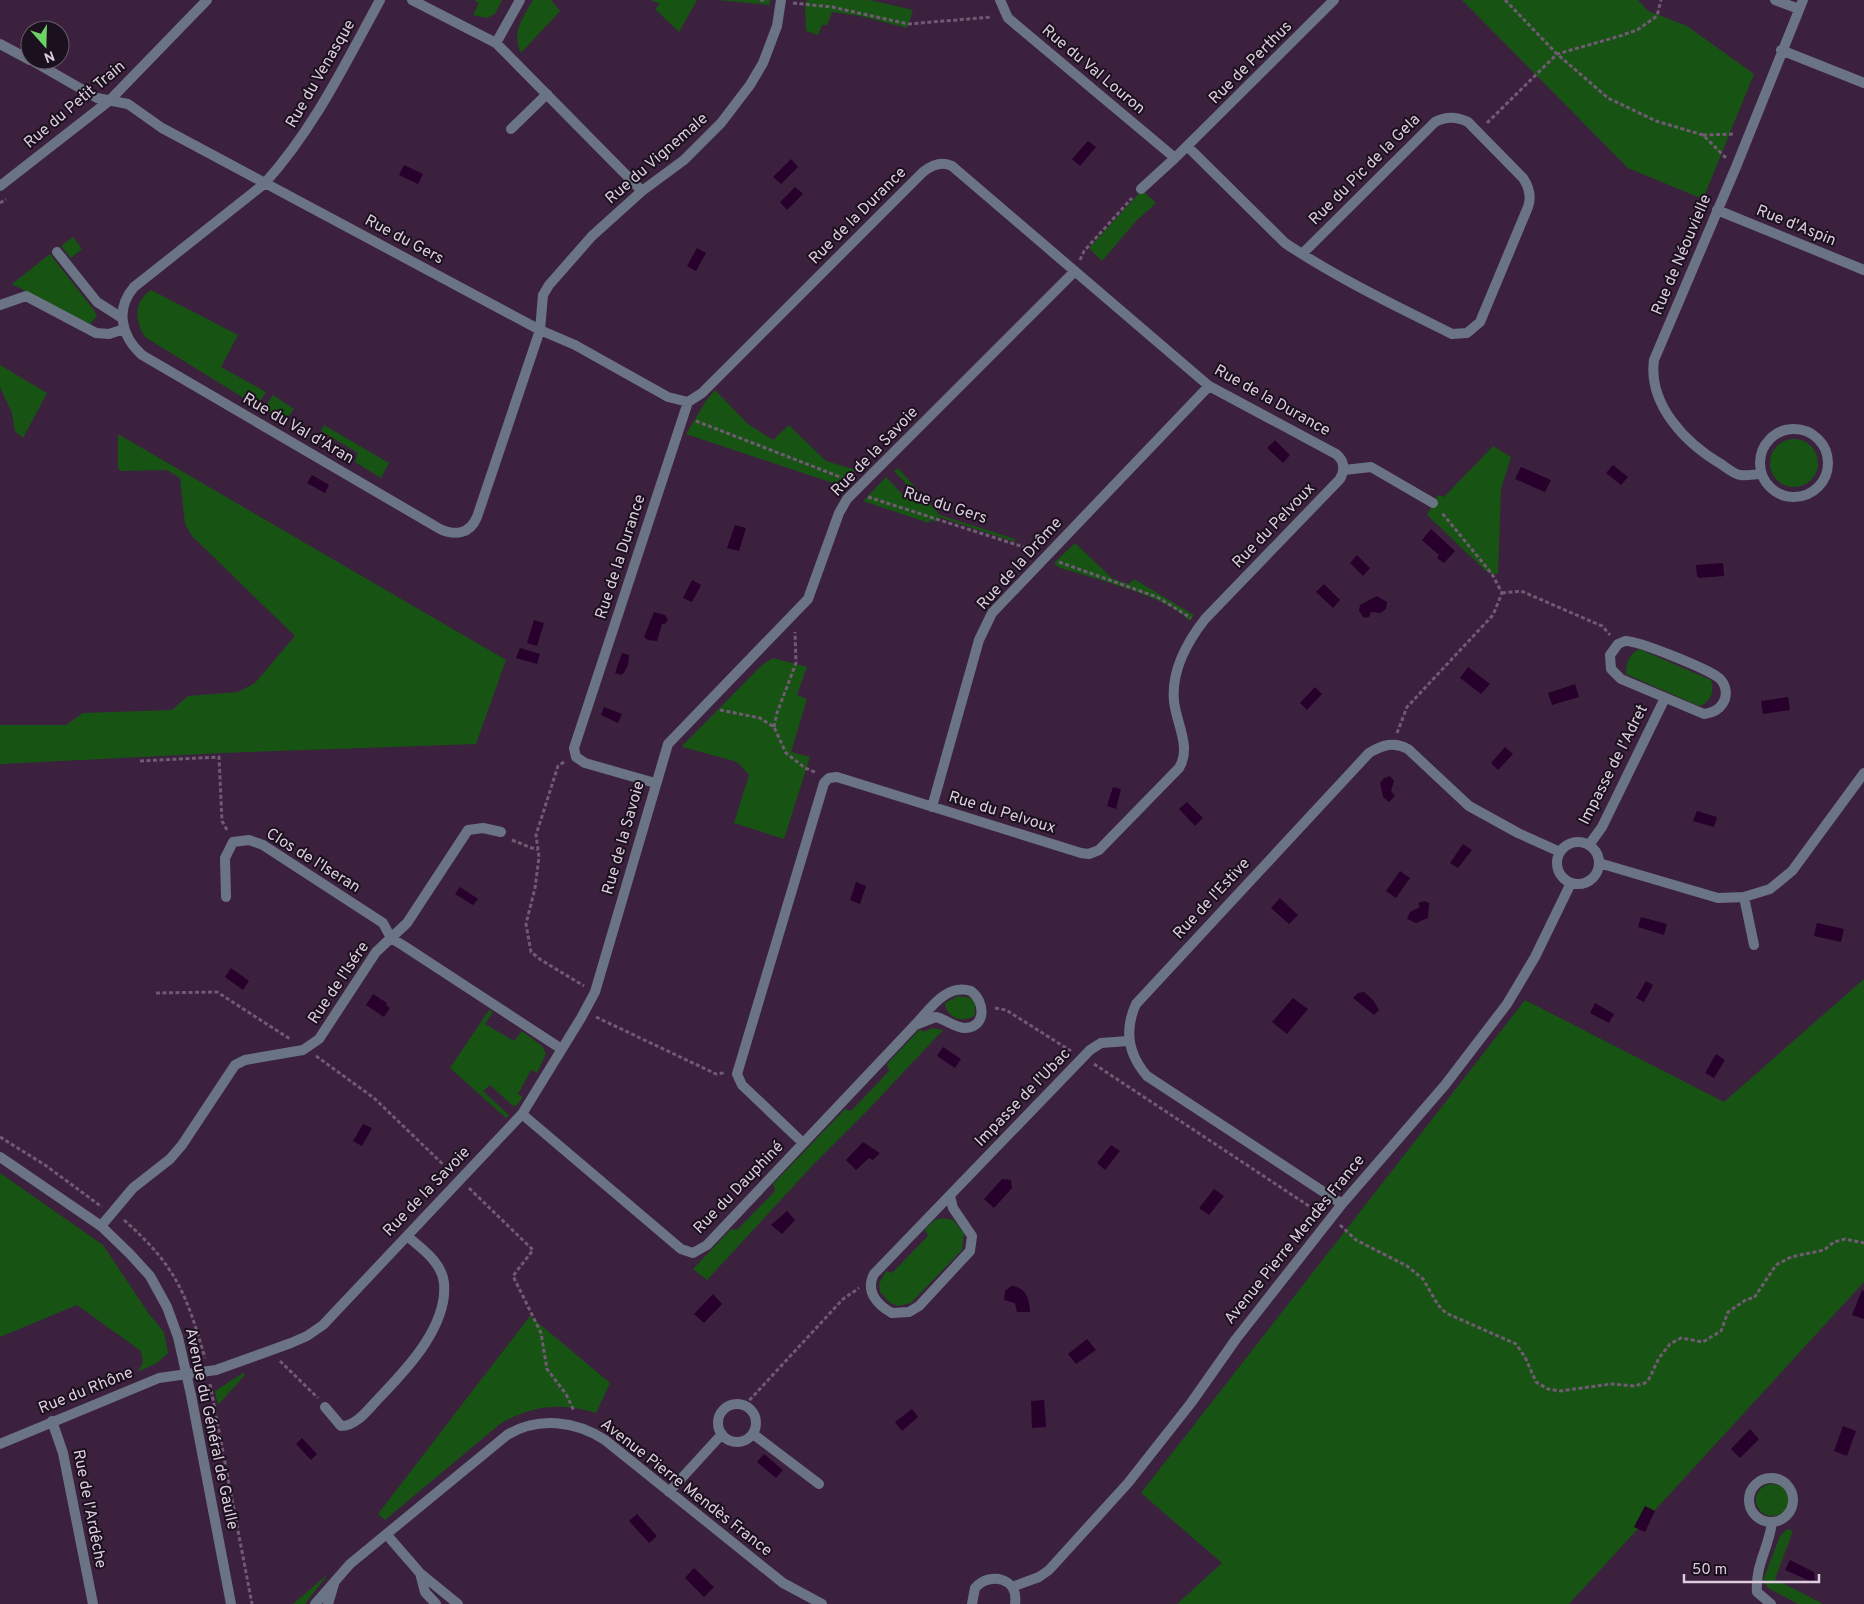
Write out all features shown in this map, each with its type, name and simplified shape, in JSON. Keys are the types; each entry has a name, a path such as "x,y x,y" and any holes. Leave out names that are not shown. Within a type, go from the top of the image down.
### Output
{"street":[{"name":"Rue du Petit Train","path":"0,186 109,101 207,0"},
{"name":"Rue du Venasque","path":"264,184 294,148 321,109 380,0"},
{"path":"412,0 496,43 642,191"},
{"path":"496,43 520,0"},
{"name":"Rue du Vignemale","path":"540,330 543,295 549,285 592,236 642,191 701,145 738,102 763,63 778,26 781,0"},
{"name":"Rue du Val Louron","path":"1000,0 1005,13 1013,22 1175,158"},
{"name":"Rue de Perthus","path":"1188,147 1334,0"},
{"path":"1775,0 1801,5"},
{"name":"Rue de Néouvielle","path":"1761,474 1740,476 1705,454 1673,422 1662,407 1652,375 1654,360 1736,167 1781,50 1801,5"},
{"name":"Rue du Gers","path":"0,44 20,55"},
{"path":"1781,50 1864,83"},
{"name":"Rue du Gers","path":"48,70 97,98 128,104 162,128 264,184 540,330 575,345 668,397 688,402"},
{"path":"512,128 547,94"},
{"name":"Rue du Pic de la Gela","path":"1188,147 1269,229 1302,254 1452,334 1463,334 1472,330 1480,322 1530,198 1523,178 1468,122 1459,118 1447,118 1434,122 1302,254"},
{"path":"1141,189 1188,147"},
{"name":"Rue de la Durance","path":"575,754 574,744 688,402 702,393 932,166 944,164 952,166 1209,386 1336,454 1342,461 1344,470"},
{"path":"0,306 26,296 96,333 109,334 123,323 124,303 134,287 264,184"},
{"name":"Rue d'Aspin","path":"1717,210 1864,270"},
{"path":"57,252 97,302 123,323"},
{"name":"Rue de la Savoie","path":"186,1373 216,1370 308,1336 322,1325 522,1114 595,992 668,744 794,615 811,595 839,513 854,492 1075,271"},
{"name":"Rue du Val d'Aran","path":"123,323 129,340 142,354 440,529 454,533 467,530 475,521 540,330"},
{"name":"Rue de la Drôme","path":"932,807 983,630 998,606 1209,386"},
{"path":"1801,429 1812,433 1827,452 1826,476 1820,486 1810,493 1799,497 1787,496 1776,492 1766,484 1761,474 1759,462 1762,450 1768,440 1783,430 1801,429"},
{"path":"1344,470 1371,467 1433,502"},
{"name":"Rue du Pelvoux","path":"829,778 837,777 1081,853 1089,854 1099,850 1179,768 1184,760 1184,744 1174,702 1174,684 1182,654 1200,625 1340,479 1344,470"},
{"name":"Impasse de l'Adret","path":"1632,640 1714,675 1720,679 1726,692 1722,705 1711,713 1697,712 1665,698 1615,675 1609,663 1610,655 1618,644 1632,640"},
{"name":"Impasse de l'Adret","path":"1589,845 1602,827 1665,698"},
{"path":"1392,744 1403,746 1412,752 1462,800 1477,811 1518,834 1560,852"},
{"name":"Rue de l'Estive","path":"1128,1041 1130,1020 1142,995 1370,753 1382,746 1392,744"},
{"path":"575,754 586,762 655,783"},
{"path":"1599,862 1718,898 1744,897 1770,889 1792,871 1864,773"},
{"path":"803,1143 742,1084 737,1071 822,786 829,778"},
{"path":"391,938 407,923 468,830 483,828 501,832"},
{"name":"Clos de l'Iseran","path":"233,842 250,840 263,845 383,923 391,938"},
{"path":"226,897 225,858 233,842"},
{"path":"1583,842 1589,845 1594,850 1599,862 1598,869 1590,880 1584,883 1571,883 1561,876 1558,870 1556,864 1560,852 1570,843 1583,842"},
{"name":"Avenue Pierre Mendès France","path":"1012,1587 1050,1570 1128,1483 1191,1403 1236,1338 1342,1204 1445,1085 1507,1004 1535,957 1571,883"},
{"path":"1744,897 1754,945"},
{"name":"Rue de l'Isére","path":"306,1049 320,1039 376,952 391,938 560,1048"},
{"name":"Rue du Dauphiné","path":"522,1114 681,1249 690,1253 706,1245 941,997 958,989 967,990 974,994 982,1006"},
{"path":"915,1025 936,1018 959,1027 967,1028 980,1019 982,1006"},
{"path":"1128,1041 1137,1063 1154,1082 1342,1204"},
{"name":"Impasse de l'Ubac","path":"869,1287 874,1274 1082,1058 1101,1043 1128,1041"},
{"path":"101,1226 133,1188 170,1158 182,1145 235,1065 244,1060 306,1049"},
{"name":"Avenue du Général de Gaulle","path":"0,1157 101,1226 150,1276 170,1313 178,1337 186,1373 231,1604"},
{"path":"869,1287 872,1294 887,1311 897,1314 909,1312 919,1306 967,1254 972,1247 972,1236 951,1205 950,1196"},
{"path":"324,1407 340,1426 354,1423 409,1366 430,1334 442,1305 444,1282 436,1264 407,1236"},
{"name":"Rue du Rhône","path":"0,1444 159,1378 186,1373"},
{"path":"737,1404 745,1405 755,1416 757,1423 753,1434 745,1441 730,1441 722,1434 718,1423 724,1410 737,1404"},
{"name":"Rue de l'Ardêche","path":"52,1421 63,1453 93,1604"},
{"name":"Avenue Pierre Mendès France","path":"315,1604 336,1578 508,1435 524,1427 539,1424 570,1425 596,1434 783,1583 822,1604"},
{"path":"669,1492 722,1434"},
{"path":"753,1434 819,1484"},
{"path":"1767,1479 1782,1481 1792,1493 1793,1500 1788,1514 1782,1519 1772,1522 1760,1519 1754,1514 1749,1500 1754,1486 1767,1479"},
{"path":"1771,1604 1757,1592 1756,1576 1772,1522"},
{"path":"387,1535 420,1573 458,1604"},
{"path":"420,1573 425,1592 436,1604"},
{"path":"328,1604 336,1578"},
{"path":"971,1603 975,1588 986,1579 1000,1579 1012,1587 1015,1594 1015,1604"}],"path":[{"path":"781,0 832,7 908,24 992,17 1005,13"},
{"path":"1505,0 1558,54 1594,87 1627,109 1703,135 1748,134"},
{"path":"1478,132 1558,54 1637,30 1657,16 1661,0"},
{"path":"1703,135 1736,167"},
{"path":"1075,271 1084,251 1141,189"},
{"name":"Rue du Gers","path":"683,419 695,420 851,482 854,492 1046,555 1066,566 1158,598 1183,611 1200,625"},
{"path":"1392,744 1407,707 1494,615 1502,593 1492,574 1433,502"},
{"path":"1502,593 1521,591 1602,626 1618,644"},
{"path":"774,727 777,713 796,663 794,615"},
{"path":"707,704 715,708 760,718 774,727 786,753 805,768 829,778"},
{"path":"575,754 558,766 536,835 535,888 526,924 531,952 540,960 595,992"},
{"path":"140,761 219,756 222,821 233,842"},
{"path":"501,832 506,838 537,850"},
{"path":"156,993 217,992 306,1049 374,1098 533,1250 513,1276 541,1333 547,1369 566,1394 574,1411"},
{"path":"982,1006 1006,1010 1320,1212"},
{"path":"584,1011 716,1074 737,1071"},
{"path":"0,1137 45,1165 99,1205"},
{"name":"Avenue du Général de Gaulle","path":"124,1220 150,1242 175,1276 188,1299 205,1358"},
{"path":"1346,1229 1356,1240 1412,1270 1423,1279 1438,1305 1446,1313 1516,1344 1525,1356 1536,1382 1560,1391 1611,1384 1634,1386 1645,1383 1649,1379 1659,1358 1670,1344 1681,1338 1703,1342 1712,1338 1720,1331 1728,1312 1748,1299 1754,1298 1776,1265 1791,1258 1824,1250 1834,1242 1845,1239 1864,1242"},
{"path":"745,1405 843,1299 856,1288 869,1287"},
{"path":"274,1349 282,1364 320,1400 324,1407"},
{"name":"Avenue du Général de Gaulle","path":"211,1391 252,1604"}],"green space":[{"path":"474,0 502,0 495,14 487,18 473,15 479,3"},
{"path":"533,0 551,0 560,11 521,53 517,39 518,32 522,19"},
{"path":"651,0 697,0 679,32 655,9 660,4"},
{"path":"718,0 770,0 770,5"},
{"path":"808,0 870,0 913,10 907,28 860,16 832,12 827,25 822,25 818,35 806,31 805,2"},
{"path":"1462,0 1638,0 1648,11 1687,26 1754,74 1703,199 1628,168"},
{"path":"1142,190 1156,203 1137,220 1102,261 1089,248"},
{"path":"73,237 82,249 71,258 61,246"},
{"path":"50,254 94,310 97,316 90,324 12,284"},
{"path":"151,290 238,335 221,367 266,392 257,406 145,337 139,324 138,312 141,300"},
{"path":"0,365 47,393 23,438 15,431 12,413 0,387"},
{"path":"715,390 748,424 773,440 789,425 826,461 856,470 846,480 836,484 686,434"},
{"path":"273,395 294,409 285,421 264,408"},
{"path":"324,425 389,463 381,478 355,462 358,453 321,431"},
{"path":"118,434 506,660 476,744 222,753 0,764 0,725 66,725 83,713 172,710 188,696 238,692 255,683 295,636 192,536 185,524 180,478 167,470 121,471 118,468"},
{"path":"1794,439 1803,441 1811,446 1816,454 1818,463 1816,472 1811,480 1803,485 1794,487 1785,485 1777,480 1772,472 1770,463 1772,454 1777,446 1785,441"},
{"path":"1493,446 1511,457 1501,489 1498,574 1488,573 1427,515 1438,495 1444,497"},
{"path":"898,468 940,515 1015,539 1015,542 939,517 937,522 930,520 929,523 863,501 886,477 904,496 911,489 894,471"},
{"path":"1075,543 1113,579 1129,584 1134,579 1194,615 1189,621 1180,612 1148,596 1058,567 1054,563"},
{"path":"1639,649 1711,680 1712,692 1709,699 1699,706 1626,674 1629,659"},
{"path":"773,658 807,667 797,695 807,699 791,752 810,757 784,839 734,823 749,775 737,762 683,747 762,665"},
{"path":"1864,979 1864,1282 1569,1604 1177,1604 1222,1563 1141,1493 1525,1000 1724,1102"},
{"path":"958,996 971,998 975,1004 975,1015 971,1018 956,1018 946,1008 945,1003"},
{"path":"489,1010 493,1012 485,1024 514,1041 522,1031 542,1046 546,1054 537,1073 531,1070 518,1094 523,1097 517,1105 513,1106 490,1085 483,1091 509,1115 506,1118 450,1068"},
{"path":"932,1028 943,1030 813,1165 707,1280 693,1269 731,1229 737,1230 775,1191 773,1184 845,1109 851,1111 889,1071 887,1064 920,1029 924,1032"},
{"path":"0,1173 103,1245 149,1314 164,1332 168,1353 157,1363 137,1372 143,1363 141,1351 77,1305 0,1337"},
{"path":"943,1218 953,1220 964,1233 962,1250 911,1303 898,1306 890,1303 880,1292 879,1284 886,1271 892,1273 928,1236 925,1229 935,1220"},
{"path":"530,1316 610,1383 596,1413 571,1407 547,1407 535,1409 500,1424 385,1520 378,1514"},
{"path":"243,1373 245,1375 218,1405 215,1391"},
{"path":"1772,1484 1778,1485 1783,1489 1787,1494 1787,1506 1783,1511 1778,1515 1772,1516 1766,1515 1761,1511 1757,1506 1756,1500 1757,1494 1761,1489 1766,1485"},
{"path":"1787,1529 1793,1531 1775,1579 1823,1604 1798,1604 1768,1588 1763,1580 1780,1536"},
{"path":"328,1574 305,1604 293,1604"}],"shaded area":[{"path":"1088,141 1096,147 1080,166 1072,159"},
{"path":"791,159 798,167 781,184 773,177"},
{"path":"404,165 423,174 418,184 399,175"},
{"path":"795,187 803,194 787,210 780,202"},
{"path":"697,248 706,253 696,271 687,266"},
{"path":"1275,440 1290,455 1283,463 1267,448"},
{"path":"1613,465 1628,477 1621,485 1606,473"},
{"path":"1521,467 1551,480 1545,492 1515,479"},
{"path":"312,475 329,485 325,493 307,483"},
{"path":"735,525 746,528 739,551 727,548"},
{"path":"1431,529 1455,551 1444,563 1437,558 1439,555 1422,540"},
{"path":"1357,555 1370,568 1363,576 1350,563"},
{"path":"1723,563 1724,576 1699,578 1697,576 1696,565"},
{"path":"692,580 701,585 692,602 683,598"},
{"path":"1324,584 1340,600 1333,608 1316,592"},
{"path":"1377,596 1387,602 1386,609 1380,613 1371,612 1369,617 1364,618 1359,611 1360,605"},
{"path":"654,612 665,615 668,620 665,624 662,624 657,641 648,640 644,637"},
{"path":"534,620 544,623 537,646 527,643"},
{"path":"520,648 540,654 537,664 516,658"},
{"path":"622,653 629,655 629,661 622,675 615,673"},
{"path":"1468,667 1490,684 1481,694 1460,678"},
{"path":"1575,684 1579,697 1552,705 1548,693"},
{"path":"1315,687 1322,694 1307,710 1300,703"},
{"path":"1788,697 1790,710 1763,714 1761,701"},
{"path":"604,707 622,714 618,723 601,715"},
{"path":"1505,747 1513,754 1498,770 1491,763"},
{"path":"1390,776 1394,781 1391,791 1395,796 1389,802 1383,797 1380,783 1384,778"},
{"path":"1113,787 1121,789 1116,809 1107,806"},
{"path":"1187,802 1203,818 1195,826 1179,809"},
{"path":"1697,811 1717,817 1714,827 1693,821"},
{"path":"1463,844 1472,850 1458,868 1450,863"},
{"path":"1400,871 1410,878 1396,898 1386,891"},
{"path":"856,882 866,886 860,904 850,900"},
{"path":"460,887 478,899 473,905 455,894"},
{"path":"1280,898 1298,915 1289,924 1271,908"},
{"path":"1425,901 1429,903 1428,918 1416,923 1407,919 1410,912 1420,907 1418,903"},
{"path":"1641,917 1667,924 1664,935 1638,927"},
{"path":"1817,923 1844,929 1841,942 1814,936"},
{"path":"231,968 249,981 243,990 225,977"},
{"path":"1646,981 1653,985 1644,1002 1636,998"},
{"path":"1364,992 1373,1000 1379,1010 1374,1015 1353,998 1358,993"},
{"path":"373,994 387,1003 386,1005 390,1008 384,1017 366,1005"},
{"path":"1293,998 1308,1009 1287,1034 1272,1022"},
{"path":"1595,1003 1614,1014 1609,1023 1590,1013"},
{"path":"943,1047 961,1059 955,1068 937,1056"},
{"path":"1716,1054 1725,1060 1714,1078 1705,1073"},
{"path":"363,1124 372,1128 362,1146 353,1141"},
{"path":"863,1142 880,1153 873,1160 869,1158 856,1170 846,1160"},
{"path":"1111,1145 1120,1151 1105,1170 1097,1163"},
{"path":"1002,1179 1011,1180 1012,1188 994,1208 984,1199"},
{"path":"1214,1189 1224,1196 1209,1215 1199,1208"},
{"path":"787,1211 795,1220 782,1234 771,1225"},
{"path":"1011,1286 1020,1288 1026,1294 1030,1312 1017,1312 1015,1303 1004,1300 1005,1291"},
{"path":"1862,1290 1864,1291 1864,1319 1852,1315"},
{"path":"713,1294 722,1304 704,1323 694,1314"},
{"path":"1087,1339 1096,1350 1076,1364 1068,1354"},
{"path":"1044,1400 1046,1427 1032,1428 1031,1401"},
{"path":"912,1409 918,1417 902,1431 895,1422"},
{"path":"1843,1426 1856,1431 1847,1456 1834,1451"},
{"path":"1750,1429 1759,1439 1740,1458 1731,1449"},
{"path":"302,1438 317,1454 311,1460 296,1444"},
{"path":"764,1454 783,1470 776,1478 757,1462"},
{"path":"1645,1506 1655,1511 1645,1532 1634,1527"},
{"path":"637,1514 657,1536 649,1543 629,1521"},
{"path":"1790,1560 1814,1572 1815,1580 1810,1581 1785,1570"},
{"path":"694,1568 714,1587 704,1597 685,1578"}]}
